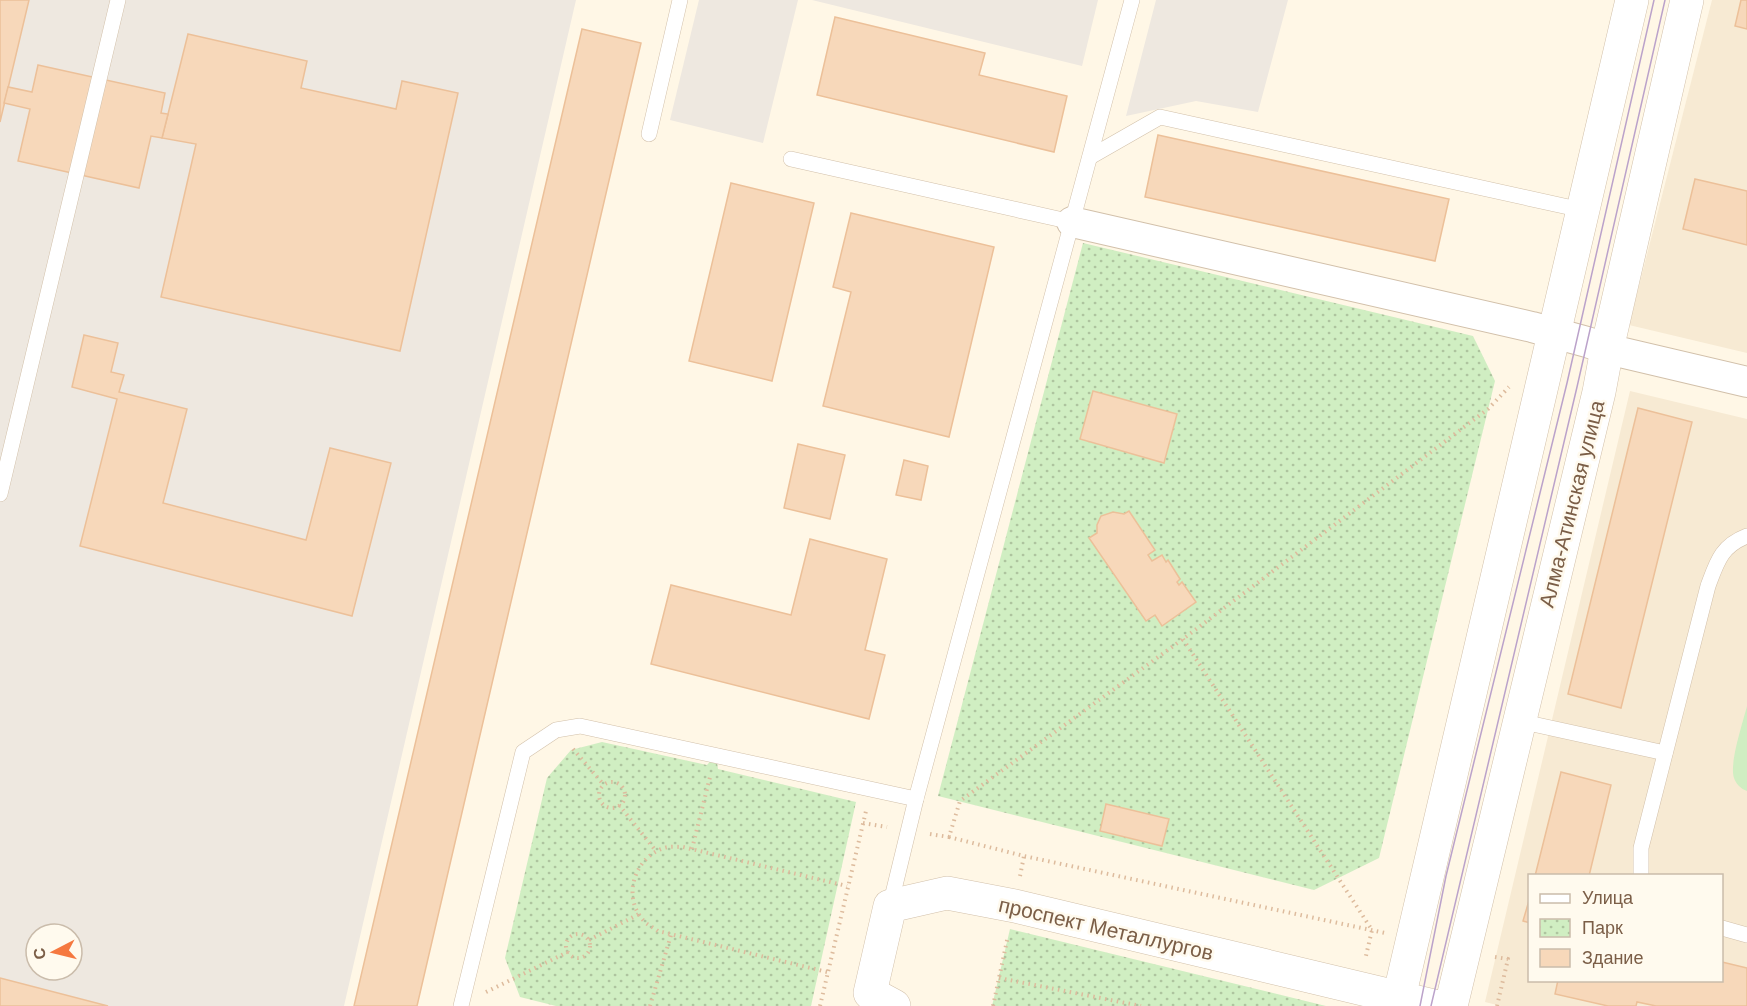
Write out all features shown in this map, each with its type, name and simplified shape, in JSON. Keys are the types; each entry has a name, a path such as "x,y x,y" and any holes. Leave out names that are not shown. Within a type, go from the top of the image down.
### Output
{"street":[{"path":"1398,1002 1632,0"},
{"name":"Алма-Атинская улица","path":"1451,1006 1599,392 1687,0"},
{"path":"1072,222 1554,333 1607,349 1747,382"},
{"name":"проспект Металлургов","path":"890,906 947,893 1015,906 1398,1002 1434,1006"},
{"path":"877,1002 890,906"}],"lane":[{"path":"0,494 118,0"},
{"path":"649,134 680,0"},
{"path":"890,906 916,799 1132,0"},
{"path":"1090,157 1160,117 1582,210"},
{"path":"791,159 1072,222"},
{"path":"1641,874 1641,848 1708,586 1720,555 1734,541 1747,536"},
{"path":"1519,721 1665,753"},
{"path":"461,1005 523,752 556,729 580,726 916,799"},
{"path":"1723,928 1747,935"}],"path":[{"path":"949,837 960,801 1184,639 1488,409 1511,385"},
{"path":"863,823 949,837 1024,856 1372,930 1184,639"},
{"path":"556,729 604,785"},
{"path":"692,849 716,755"},
{"path":"613,782 623,789 623,800 619,805 609,807 602,802 600,790 604,785 613,782"},
{"path":"820,1006 872,789"},
{"path":"619,805 656,851"},
{"path":"828,972 658,931 646,923 639,914 633,899 633,884 636,872 656,851 668,847 683,847 847,886"},
{"path":"589,940 639,914"},
{"path":"580,933 589,940 590,952 584,957 572,957 568,952 566,945 572,935 580,933"},
{"path":"650,1006 671,935"},
{"path":"461,1005 568,952"},
{"path":"999,978 1141,1006"}],"shaded area":[{"path":"0,0 576,0 344,1006 0,1006"},
{"path":"699,0 798,0 763,143 670,120"},
{"path":"812,0 1098,0 1082,66"},
{"path":"1156,0 1288,0 1258,112 1196,101 1126,116"},
{"path":"1712,0 1747,0 1747,353 1629,325"},
{"path":"1630,391 1747,419 1747,1006 1501,1006 1485,1002"}],"green space":[{"path":"1083,243 1473,336 1495,381 1379,858 1314,890 938,796"},
{"path":"1747,706 1747,791 1737,784 1734,778 1733,763"},
{"path":"602,742 707,765 716,755 718,769 856,802 811,1006 556,1006 520,997 505,958 547,778 571,750"},
{"path":"1010,929 1326,1006 992,1006"}],"building":[{"path":"0,0 29,0 0,122"},
{"path":"1741,0 1747,0 1747,29 1735,26"},
{"path":"835,17 985,53 979,75 1067,96 1054,152 817,95"},
{"path":"582,29 641,43 417,1006 354,1006"},
{"path":"188,34 307,61 301,88 396,109 402,81 458,93 400,351 161,297 196,144 162,138"},
{"path":"38,65 165,93 161,113 168,114 162,138 151,136 139,188 18,161 30,109 4,103 8,87 32,92"},
{"path":"1158,135 1449,199 1435,261 1145,197"},
{"path":"1695,179 1747,191 1747,245 1683,229"},
{"path":"731,183 814,203 772,381 689,361"},
{"path":"851,213 994,247 949,437 823,406 851,292 833,287"},
{"path":"84,335 118,343 111,372 124,375 119,392 187,409 163,503 306,540 330,448 391,463 352,616 80,546 117,399 72,387"},
{"path":"1093,391 1177,414 1164,463 1080,439"},
{"path":"1638,408 1692,422 1621,708 1568,694"},
{"path":"798,444 845,455 830,519 784,508"},
{"path":"904,460 928,466 921,500 896,495"},
{"path":"1129,511 1155,550 1148,555 1152,561 1162,555 1166,562 1168,560 1180,579 1177,582 1179,585 1182,582 1196,602 1162,626 1155,615 1146,621 1089,538 1097,533 1097,525 1101,516 1113,512 1124,514"},
{"path":"810,539 887,559 865,650 885,655 869,719 651,664 671,585 791,615"},
{"path":"1561,772 1611,785 1589,874 1536,874"},
{"path":"1106,804 1169,819 1162,846 1100,831"},
{"path":"1528,904 1528,922 1523,921"},
{"path":"1723,962 1747,968 1747,1006 1656,1006 1637,1002 1636,1006 1608,1006 1555,994 1558,982 1723,982"},
{"path":"0,978 108,1006 0,1006"}],"tram line":[{"path":"1420,1006 1446,876 1567,383 1654,0"},
{"path":"1431,1006 1577,387 1665,0"}]}
